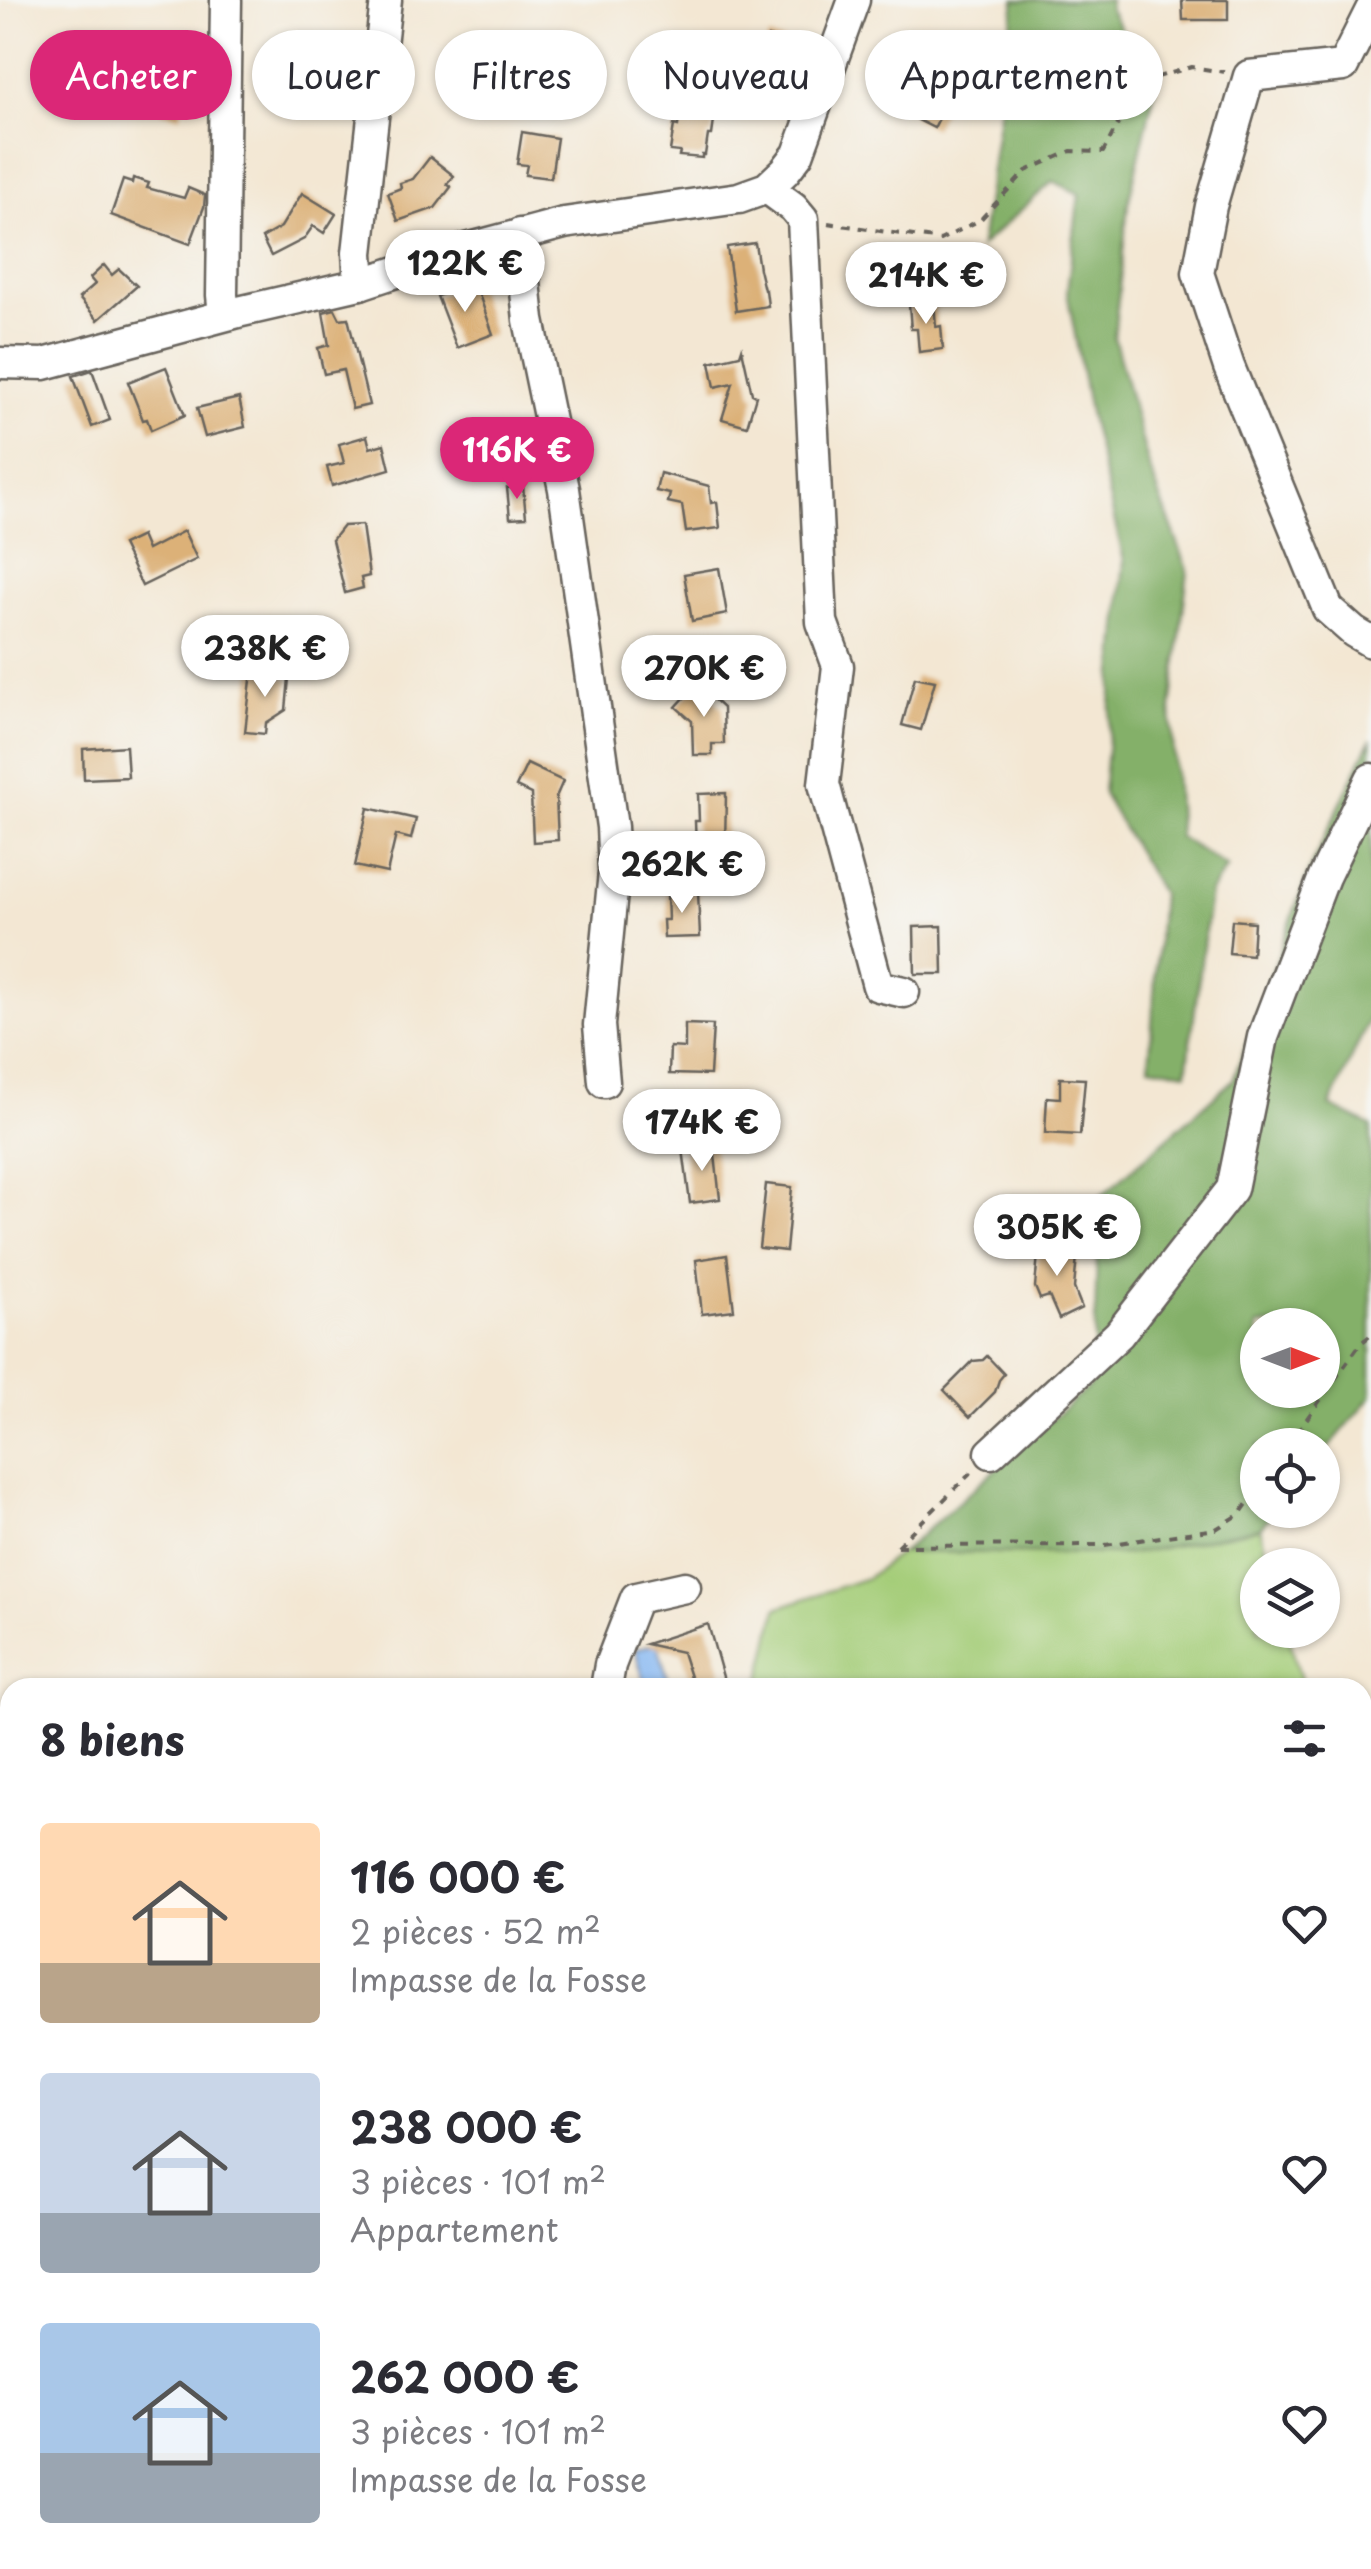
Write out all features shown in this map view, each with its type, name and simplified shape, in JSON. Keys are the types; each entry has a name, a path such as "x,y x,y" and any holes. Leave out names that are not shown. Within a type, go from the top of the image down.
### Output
{"street":[{"path":"224,315 226,0"},
{"path":"360,284 358,252 386,0"},
{"path":"0,364 40,365 224,315 360,284 520,234 615,214 739,198 767,188 798,154 854,0"},
{"path":"1371,10 1342,66 1248,76 1211,206 1198,273 1229,367 1328,609 1371,642"},
{"path":"767,188 793,206 803,219 822,622 838,666 824,784 878,986 904,992"},
{"path":"520,234 529,320 564,489 612,827 614,872 600,1025 604,1082"},
{"path":"991,1453 1119,1334 1232,1189 1264,1037 1324,876 1371,779"},
{"path":"608,1678 636,1598 685,1587"}],"path":[{"path":"803,219 940,240 980,220 1026,171 1071,151 1103,152 1130,102 1151,78 1192,67 1248,76"},
{"path":"1300,1428 1360,1343 1371,1335"},
{"path":"991,1453 897,1546 1105,1545 1216,1529 1240,1514"}],"green space":[{"path":"1015,0 1110,0 1109,8 1121,30 1011,30"},
{"path":"998,120 1148,120 1128,204 1114,337 1150,470 1188,570 1171,709 1179,837 1227,867 1210,892 1187,1072 1149,1066 1161,893 1103,794 1124,561 1089,412 1067,291 1079,194 1053,181 980,247"},
{"path":"1371,739 1371,1015 1330,1106 1371,1126 1371,1397 1340,1434 1340,1428 1240,1428 1240,1528 1260,1528 1131,1554 902,1552 1093,1383 1099,1198 1233,1080 1310,868"},
{"path":"1260,1528 1265,1548 1240,1548 1240,1648 1292,1648 1300,1678 761,1678 777,1608 867,1578 902,1552 1131,1554"}],"water":[{"path":"657,1643 668,1678 643,1678 635,1649"}],"building":[{"path":"1182,0 1228,0 1228,20 1183,20"},
{"path":"679,120 714,120 702,158 670,151 674,125 678,126"},
{"path":"918,120 938,120 934,128"},
{"path":"522,132 557,138 551,178 525,175 527,165 517,164"},
{"path":"430,157 454,176 447,184 451,187 435,208 398,221 388,193 413,179"},
{"path":"133,178 149,183 147,188 184,198 188,188 205,195 190,244 111,215 123,180 132,183"},
{"path":"302,193 336,214 324,233 313,226 304,239 271,256 262,238 281,227"},
{"path":"755,243 768,306 736,311 727,247"},
{"path":"104,265 112,275 119,269 137,286 98,320 79,298 95,284 90,278"},
{"path":"475,283 493,334 457,348 437,296"},
{"path":"934,302 943,349 919,352 917,329 911,329 909,304"},
{"path":"335,309 340,319 348,318 369,405 352,409 343,370 324,374 318,348 329,345 323,312"},
{"path":"742,349 752,394 756,396 747,426 722,419 733,383 715,387 710,362 740,355"},
{"path":"166,367 185,415 151,430 128,382"},
{"path":"92,370 110,420 92,427 73,376"},
{"path":"239,398 245,427 205,437 197,408"},
{"path":"367,436 370,448 384,444 390,469 332,486 327,467 344,463 339,444"},
{"path":"660,473 709,486 711,503 717,502 720,528 686,532 682,505 668,502 670,494 656,491"},
{"path":"523,486 526,517 510,518 507,488"},
{"path":"362,525 369,576 361,578 363,588 345,593 332,540 343,526"},
{"path":"184,531 197,559 142,586 122,545 141,536 147,550"},
{"path":"719,568 727,614 692,621 684,574"},
{"path":"252,671 289,678 286,710 266,723 265,734 245,732"},
{"path":"915,677 935,681 921,730 902,725"},
{"path":"697,684 723,708 724,744 712,744 712,755 693,755 692,721 676,707"},
{"path":"126,746 128,777 84,779 83,749"},
{"path":"527,764 563,781 556,797 558,840 533,842 531,794 516,787"},
{"path":"726,793 725,847 696,848 698,794"},
{"path":"368,808 416,819 411,839 396,835 387,873 355,866"},
{"path":"698,892 700,937 664,938 667,893"},
{"path":"1232,920 1254,922 1252,955 1229,953"},
{"path":"942,926 943,974 915,974 914,927"},
{"path":"685,1024 713,1025 710,1075 669,1074 670,1047 685,1048"},
{"path":"1060,1078 1085,1079 1080,1135 1045,1133 1047,1097 1060,1098"},
{"path":"714,1146 720,1199 690,1203 683,1149"},
{"path":"766,1184 792,1187 786,1251 759,1248"},
{"path":"1039,1243 1055,1245 1055,1251 1077,1256 1074,1288 1082,1308 1059,1319 1049,1296 1040,1299 1035,1287"},
{"path":"727,1255 734,1310 702,1314 696,1260"},
{"path":"987,1356 1004,1374 995,1392 970,1417 944,1390 973,1361"},
{"path":"708,1624 723,1678 689,1678 682,1652 646,1644"}]}
